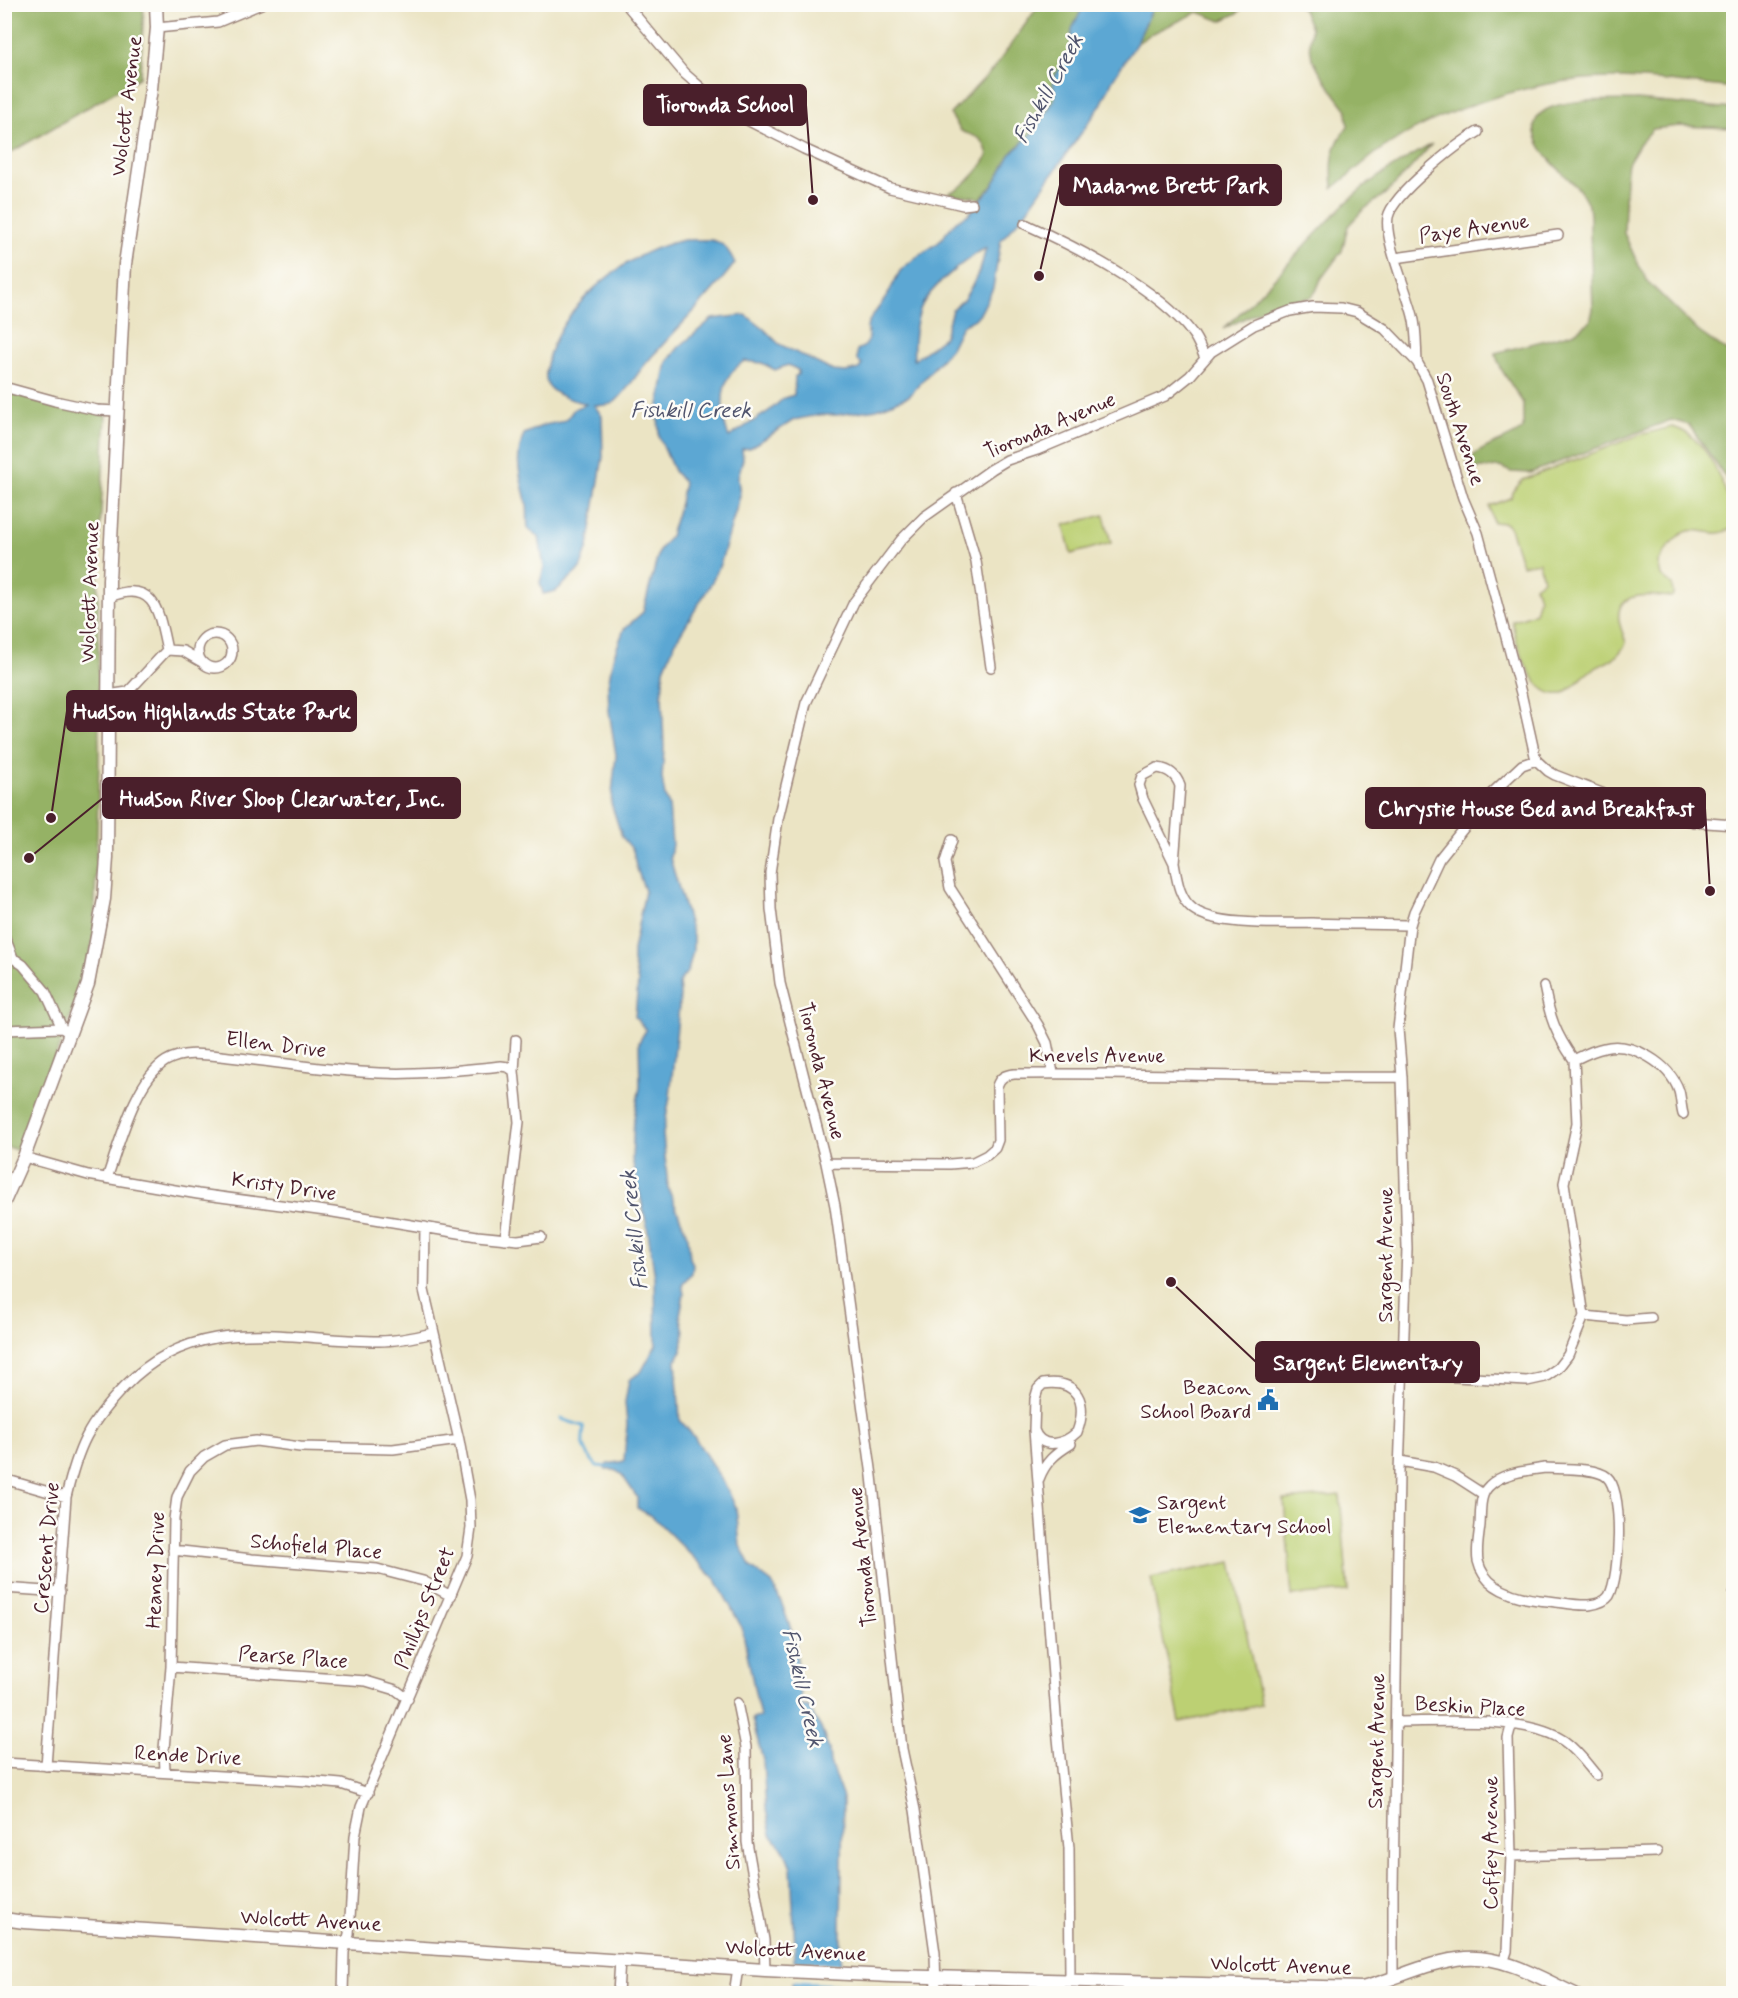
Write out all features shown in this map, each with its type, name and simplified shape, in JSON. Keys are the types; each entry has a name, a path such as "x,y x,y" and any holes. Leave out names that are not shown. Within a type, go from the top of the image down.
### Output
{"main road":[{"name":"Wolcott Avenue","path":"4,1202 24,1157 66,1031 88,984 104,899 107,858 109,597 125,264 150,89 157,28 156,4"},
{"name":"Wolcott Avenue","path":"4,1919 769,1970 891,1976 1070,1980 1114,1988 1339,1991 1362,1988 1428,1966 1458,1959 1484,1958 1503,1963 1575,1994"}],"street":[{"path":"157,28 218,22 261,4"},
{"path":"626,4 684,73 717,102 739,116 804,149 890,188 963,205 972,204"},
{"path":"1417,362 1413,317 1395,258 1388,218 1390,212 1413,184 1459,143 1478,132"},
{"path":"1025,224 1082,252 1151,294 1169,308 1194,335 1205,358"},
{"name":"Paye Avenue","path":"1395,258 1558,235"},
{"name":"South Avenue","path":"1205,358 1254,325 1273,317 1313,307 1341,308 1357,312 1385,329 1417,362 1431,392 1463,498 1478,533 1521,693 1536,760"},
{"name":"Tioronda Avenue","path":"936,1994 930,1977 935,1953 915,1810 902,1749 871,1465 834,1206 826,1163 780,983 771,909 770,873 778,819 806,703 854,602 901,540 956,493 1007,460 1037,450 1165,396 1190,376 1205,358"},
{"path":"4,387 76,406 117,411"},
{"path":"956,493 976,561 991,667"},
{"path":"109,597 124,591 134,591 153,602 159,616 167,650"},
{"path":"167,650 183,651 202,662"},
{"path":"107,695 128,692 167,650"},
{"path":"1536,760 1555,775 1651,812 1694,822 1734,825"},
{"name":"Sargent Avenue","path":"1393,1979 1400,1461 1407,1250 1402,1077 1398,1029 1410,925 1439,859 1491,794 1522,765 1536,760"},
{"path":"1174,863 1180,786 1178,779 1170,771 1157,768 1142,776 1139,785 1143,799 1174,863 1183,897 1194,910 1203,915 1231,921 1257,923 1410,925"},
{"path":"952,840 945,862 950,888 1038,1025 1047,1043 1053,1073"},
{"path":"4,935 13,958 23,965 45,992 66,1031 4,1030"},
{"path":"1404,1374 1527,1381 1545,1377 1558,1368 1568,1355 1584,1316 1564,1183 1577,1123 1574,1060 1551,1020 1544,986"},
{"path":"504,1239 519,1122 514,1071 516,1040"},
{"path":"1574,1060 1606,1047 1626,1047 1635,1050 1657,1063 1670,1076 1678,1090 1683,1114"},
{"name":"Ellen Drive","path":"107,1178 130,1113 142,1089 157,1069 167,1061 180,1056 210,1056 315,1069 380,1073 426,1074 501,1066 514,1071"},
{"name":"Knevels Avenue","path":"826,1163 950,1164 973,1162 995,1148 998,1140 997,1086 999,1079 1006,1075 1102,1073 1310,1079 1402,1077"},
{"name":"Kristy Drive","path":"24,1157 88,1175 198,1194 333,1212 504,1239 541,1237"},
{"name":"Phillips Street","path":"342,1994 355,1836 362,1807 467,1556 471,1528 470,1500 459,1440 424,1290 425,1227"},
{"path":"1584,1316 1626,1320 1651,1318"},
{"name":"Crescent Drive","path":"46,1766 66,1497 74,1461 82,1442 105,1406 135,1376 161,1357 178,1348 206,1339 237,1335 294,1335 380,1341 433,1333"},
{"path":"1037,1484 1043,1467 1052,1457 1073,1443 1077,1432 1081,1407 1079,1396 1070,1386 1052,1383 1043,1384 1038,1389 1035,1399 1034,1430 1037,1484 1069,1848 1070,1980"},
{"path":"1034,1430 1036,1437 1053,1444 1071,1439 1077,1432"},
{"name":"Heaney Drive","path":"165,1771 164,1749 171,1666 173,1550 177,1497 185,1479 204,1457 225,1445 256,1441 300,1447 393,1449 459,1440"},
{"path":"1400,1461 1434,1467 1455,1476 1483,1494"},
{"path":"1545,1468 1598,1471 1608,1477 1615,1492 1619,1512 1616,1577 1608,1598 1587,1605 1527,1599 1512,1595 1491,1583 1478,1561 1483,1494 1489,1486 1500,1479 1518,1472 1545,1468"},
{"path":"4,1479 66,1497"},
{"name":"Schofield Place","path":"173,1550 377,1569 423,1581 451,1596"},
{"path":"4,1588 60,1592"},
{"path":"1734,1594 1734,1703"},
{"name":"Pearse Place","path":"171,1666 366,1681 396,1690 408,1699"},
{"name":"Simmons Lane","path":"737,1703 746,1747 747,1842 769,1970"},
{"name":"Beskin Place","path":"1396,1722 1512,1723 1540,1730 1565,1742 1596,1775"},
{"name":"Coffey Avenue","path":"1503,1963 1507,1951 1511,1856 1508,1738 1512,1723"},
{"name":"Rende Drive","path":"4,1763 307,1780 341,1784 368,1792"},
{"path":"1511,1856 1657,1852"},
{"path":"618,1994 620,1959"},
{"path":"734,1994 738,1968"}],"green space":[{"path":"4,5 144,5 140,77 5,156"},
{"path":"1039,5 1084,5 1071,35 1069,53 1054,78 1056,94 1054,100 1038,127 1010,155 993,185 980,199 948,193 971,178 988,155 982,141 961,131 950,114 995,67"},
{"path":"1154,5 1244,5 1238,13 1221,21 1198,12 1151,34 1136,44"},
{"path":"1297,5 1733,5 1733,88 1654,80 1595,78 1526,89 1475,104 1426,124 1383,148 1333,188 1333,155 1338,141 1348,126 1347,110 1312,59 1311,28 1302,8"},
{"path":"1637,100 1733,109 1733,128 1679,126 1653,129 1640,143 1628,163 1624,233 1649,283 1699,332 1733,353 1733,488 1689,425 1671,420 1530,473 1511,472 1500,467 1470,469 1467,462 1473,456 1523,429 1523,403 1501,369 1495,353 1573,333 1590,322 1593,309 1589,207 1579,189 1544,152 1535,132 1537,118 1547,109 1563,104 1583,101"},
{"path":"1432,144 1385,194 1362,211 1348,226 1342,251 1311,297 1267,307 1223,329 1355,195 1386,171"},
{"path":"4,391 106,415 98,570 99,761 94,938 81,989 20,1151 4,1146"},
{"path":"1672,427 1692,437 1707,454 1732,505 1733,527 1719,533 1686,532 1676,539 1658,563 1661,576 1672,585 1673,595 1671,597 1636,596 1623,603 1619,610 1619,620 1626,643 1623,649 1606,663 1590,671 1564,693 1551,693 1542,688 1527,667 1521,655 1512,621 1535,613 1539,598 1535,586 1543,580 1539,562 1522,565 1510,528 1505,523 1493,522 1489,506 1511,498 1512,492 1523,480 1639,435"},
{"path":"1104,515 1111,543 1071,554 1064,525"},
{"path":"1340,1495 1348,1591 1292,1596 1284,1500"},
{"path":"1232,1562 1261,1705 1180,1722 1151,1578"}],"water":[{"name":"Fishkill Creek","path":"1084,5 1154,5 1136,44 1113,79 1101,105 1023,216 1001,240 993,288 981,312 975,319 962,326 951,348 909,396 877,409 837,415 817,415 794,420 750,448 742,449 743,459 738,477 740,496 721,562 711,584 676,641 664,669 662,778 669,805 672,844 670,858 693,936 693,951 688,971 679,982 680,996 670,1097 663,1134 668,1188 688,1237 690,1258 693,1264 692,1273 682,1284 684,1294 680,1315 684,1331 682,1350 676,1361 680,1420 695,1438 727,1488 736,1508 740,1545 751,1567 772,1583 782,1604 795,1641 802,1707 808,1706 821,1728 829,1750 830,1763 843,1798 840,1993 794,1993 792,1984 795,1948 791,1867 784,1850 771,1835 766,1809 763,1760 752,1719 760,1717 742,1628 716,1580 653,1517 637,1508 637,1497 622,1475 615,1470 606,1470 604,1467 624,1461 627,1424 625,1402 629,1380 641,1372 656,1345 655,1278 647,1226 632,1159 634,1118 640,1087 639,1042 646,1030 635,1017 638,982 633,962 633,950 645,891 633,850 622,837 611,803 616,755 609,711 608,685 613,658 624,629 643,612 659,551 670,536 684,483 674,471 659,437 658,410 667,362 679,347 712,319 746,315 779,344 833,371 846,372 859,369 862,364 857,360 857,350 865,346 869,338 867,327 871,318 887,296 900,271 938,243 956,221 969,214 993,185 1010,155 1038,127 1054,100 1056,94 1054,78 1069,53 1072,29","holes":["986,248 981,267 972,286 964,299 952,310 944,337 914,360 915,330 923,304 948,276","744,361 762,363 775,370 788,365 798,370 798,375 795,376 794,395 784,398 769,411 729,437 723,415 724,389 731,373"]},
{"path":"684,240 709,240 721,243 735,263 704,301 648,361 621,396 611,404 594,405 602,416 603,457 588,547 580,569 556,591 543,594 540,582 544,568 539,537 528,529 527,505 519,470 521,444 524,434 544,425 567,419 574,409 586,404 561,396 549,387 546,376 549,355 570,316 602,281 642,255"}],"pier":[{"path":"791,1961 843,1964 843,1984 789,1981"}],"waterway":[{"path":"561,1419 583,1426 583,1442 590,1458 597,1466 606,1467"}],"place":[{"name":"Tioronda School","path":"813,200"},
{"name":"Madame Brett Park","path":"1039,276"},
{"name":"Hudson Highlands State Park","path":"51,818"},
{"name":"Hudson River Sloop Clearwater, Inc.","path":"29,858"},
{"name":"Chrystie House Bed and Breakfast","path":"1710,891"},
{"name":"Sargent Elementary","path":"1171,1282"},
{"name":"Beacon School Board","path":"1268,1400"},
{"name":"Sargent Elementary School","path":"1140,1515"}]}
